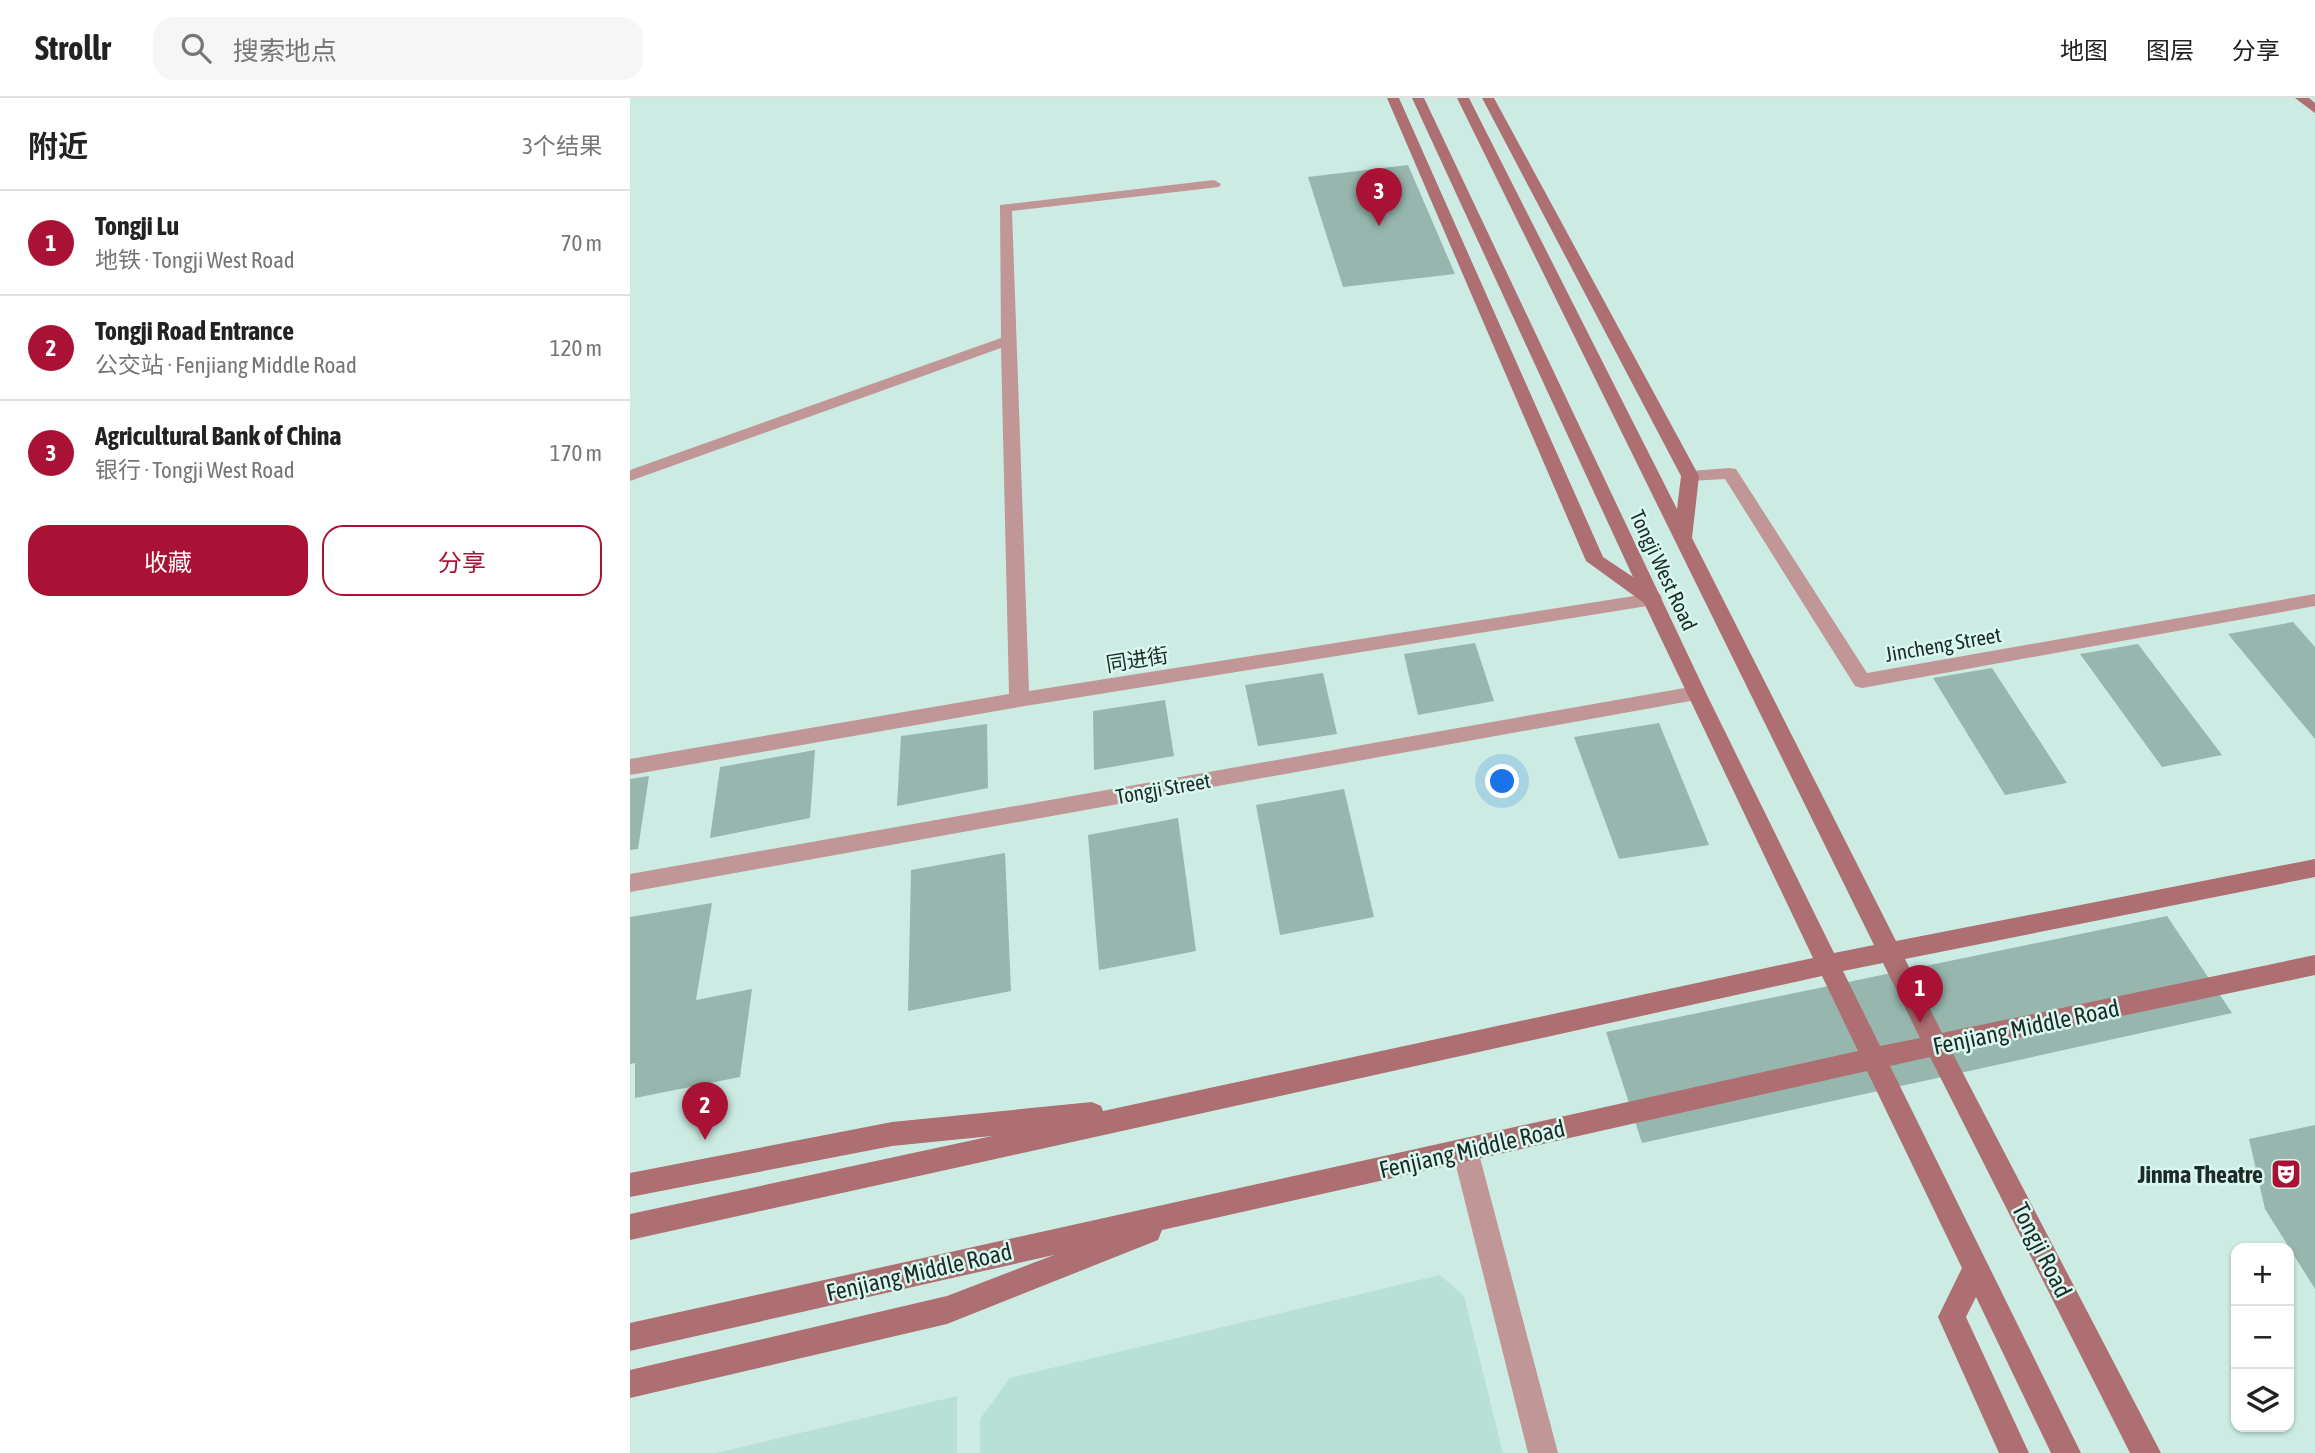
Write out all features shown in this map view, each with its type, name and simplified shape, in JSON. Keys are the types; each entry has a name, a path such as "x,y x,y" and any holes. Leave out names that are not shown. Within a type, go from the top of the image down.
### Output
{"main road":[{"path":"1393,98 1595,561 1653,599"},
{"name":"Tongji West Road","path":"1418,98 1696,693 1875,1058"},
{"name":"Tongji West Road","path":"1463,98 1937,1047"},
{"path":"1488,98 1690,476 1683,538"},
{"path":"2301,98 2315,109"},
{"path":"1491,155 1538,191"},
{"path":"1530,230 1538,191"},
{"path":"630,1227 1829,964 2315,868"},
{"name":"Fenjiang Middle Road","path":"630,1337 1875,1058 2315,965"},
{"name":"Tongji Road","path":"1937,1047 2146,1453"},
{"path":"1875,1058 2066,1453"},
{"path":"630,1185 892,1134 1191,1104"},
{"path":"630,1384 947,1310 1213,1206"},
{"path":"1977,1266 1952,1317 2014,1453"}],"street":[{"path":"1019,701 1005,208 1214,184"},
{"path":"630,476 1009,341"},
{"name":"Jincheng Street","path":"1690,476 1730,473 1862,681 2315,600"},
{"name":"同进街","path":"630,767 1653,599"},
{"name":"Tongji Street","path":"630,883 1696,693"},
{"path":"1465,1150 1543,1453"}],"shaded area":[{"path":"1440,1275 1464,1296 1503,1453 980,1453 980,1419 1010,1378"},
{"path":"957,1396 957,1453 716,1453"}],"building":[{"path":"1408,165 1455,274 1343,287 1308,177"},
{"path":"2293,622 2315,647 2315,739 2228,634"},
{"path":"1475,643 1494,701 1418,715 1404,654"},
{"path":"2138,644 2222,755 2162,767 2080,654"},
{"path":"1992,668 2067,783 2005,795 1933,678"},
{"path":"1323,673 1337,734 1258,746 1245,685"},
{"path":"1165,700 1174,756 1094,770 1093,711"},
{"path":"1659,723 1709,845 1619,859 1574,737"},
{"path":"987,724 988,788 897,806 901,736"},
{"path":"815,750 810,818 710,838 720,767"},
{"path":"649,776 638,849 630,850 630,779"},
{"path":"1344,789 1374,917 1280,935 1256,805"},
{"path":"1178,818 1196,951 1099,970 1088,835"},
{"path":"1005,853 1011,991 908,1011 911,870"},
{"path":"712,903 696,1000 752,989 740,1077 635,1098 635,1063 630,1064 630,917"},
{"path":"2167,916 2232,1013 1642,1143 1606,1032"},
{"name":"Jinma Theatre","path":"2315,1125 2315,1289 2294,1255 2294,1243 2286,1243 2265,1209 2249,1139"}],"place":[{"name":"Agricultural Bank of China","path":"1379,226"},
{"name":"Tongji Lu","path":"1920,1023"},
{"name":"Tongji Road Entrance","path":"705,1140"},
{"name":"Jinma Theatre","path":"2286,1174"}]}
